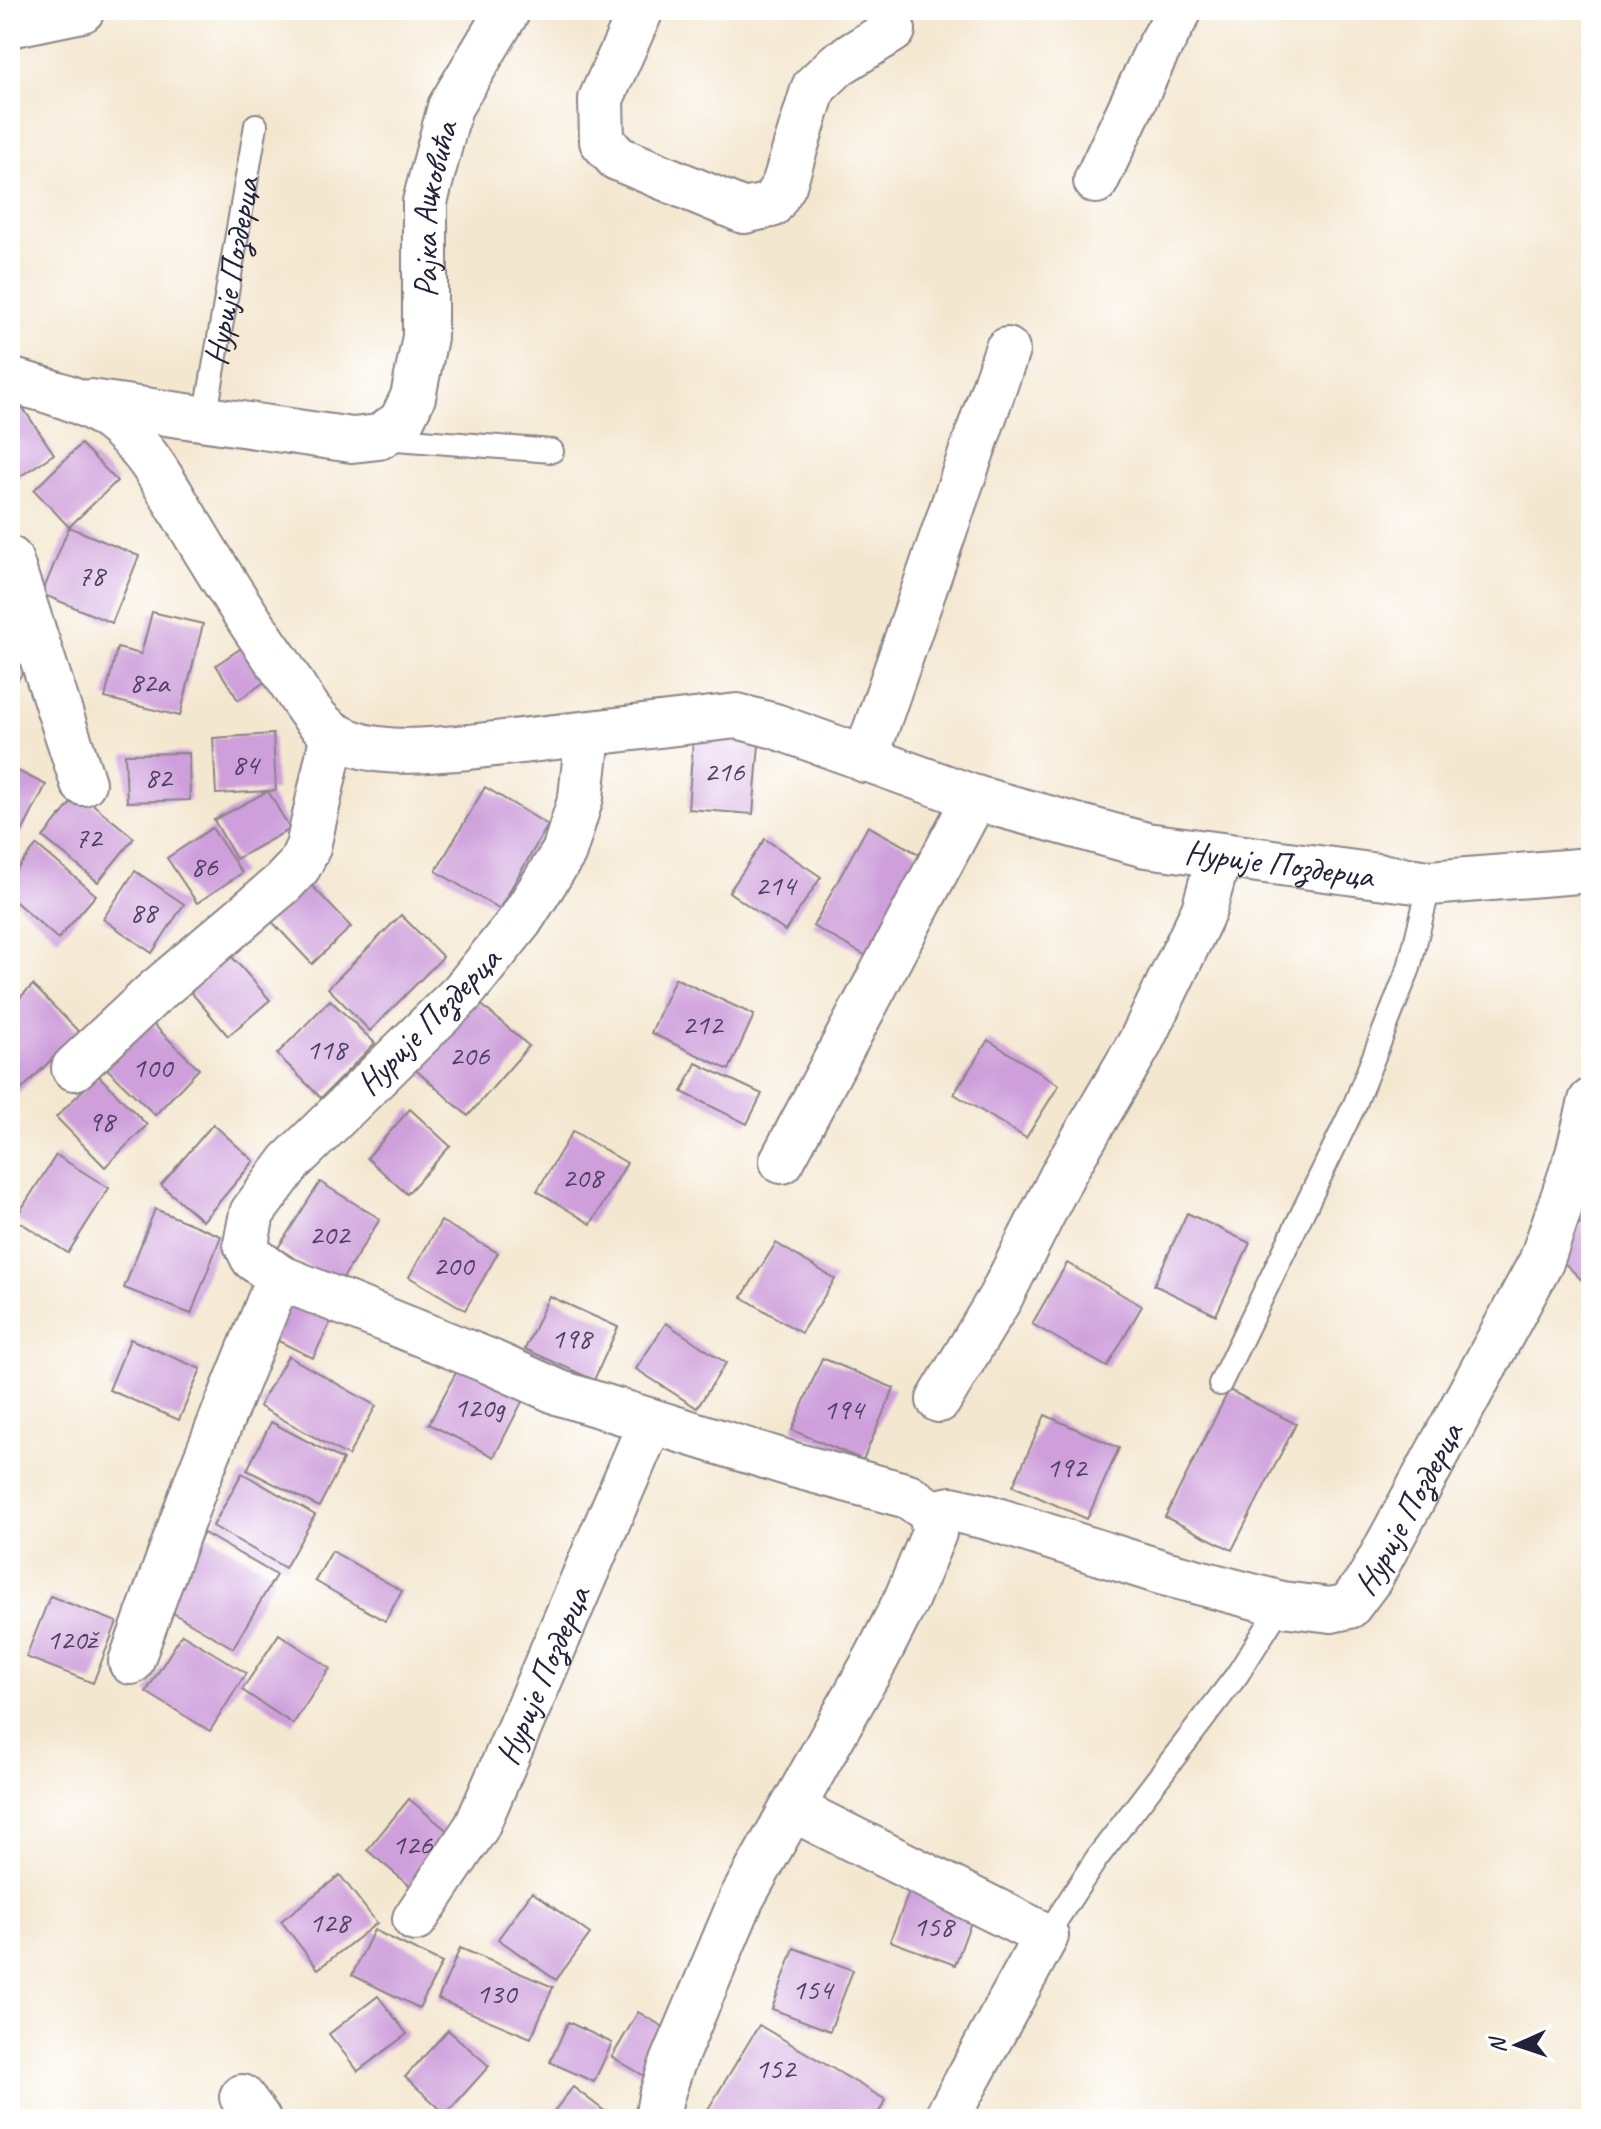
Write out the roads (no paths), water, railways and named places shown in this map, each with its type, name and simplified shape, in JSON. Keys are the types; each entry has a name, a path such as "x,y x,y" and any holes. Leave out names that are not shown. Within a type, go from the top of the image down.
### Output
{"street":[{"path":"10,25 82,10"},
{"name":"Рајка Ацковића","path":"390,430 413,397 425,337 425,202 450,107 508,10"},
{"path":"641,10 601,99 602,141 617,158 744,211 771,205 784,185 814,87 838,64 893,30"},
{"path":"1096,181 1157,51 1180,10"},
{"path":"865,760 1007,350"},
{"name":"Нурије Поздерца","path":"10,380 75,400 352,440 390,430"},
{"name":"Нурије Поздерца","path":"75,400 110,419 141,448 257,633 303,699 333,734 365,747 424,750 737,716 775,726 975,798 1146,845 1430,883 1591,870"},
{"path":"10,559 83,783"},
{"path":"74,1068 299,866 308,847 333,734"},
{"name":"Нурије Поздерца","path":"588,734 581,797 564,852 520,921 462,993 290,1162 252,1213 246,1244 253,1258 279,1277 560,1393 794,1465 908,1496 932,1513 951,1509 987,1517 1164,1573 1282,1604 1331,1610 1349,1606 1370,1578 1541,1262 1578,1154 1591,1101"},
{"path":"782,1161 975,798"},
{"path":"939,1400 1000,1298 1064,1172 1160,1004 1204,910 1219,855"},
{"path":"131,1662 198,1478 279,1277"},
{"name":"Нурије Поздерца","path":"415,1919 477,1826 651,1421"},
{"path":"657,2119 671,2067 742,1898 906,1600 934,1533 932,1513"},
{"path":"793,1809 1046,1936 946,2119"}],"lane":[{"name":"Нурије Поздерца","path":"205,419 256,125"},
{"name":"Нурије Поздерца","path":"390,430 552,451"},
{"path":"1220,1384 1355,1104 1409,968 1430,883"},
{"path":"1046,1936 1097,1858 1237,1675 1282,1604"}]}
